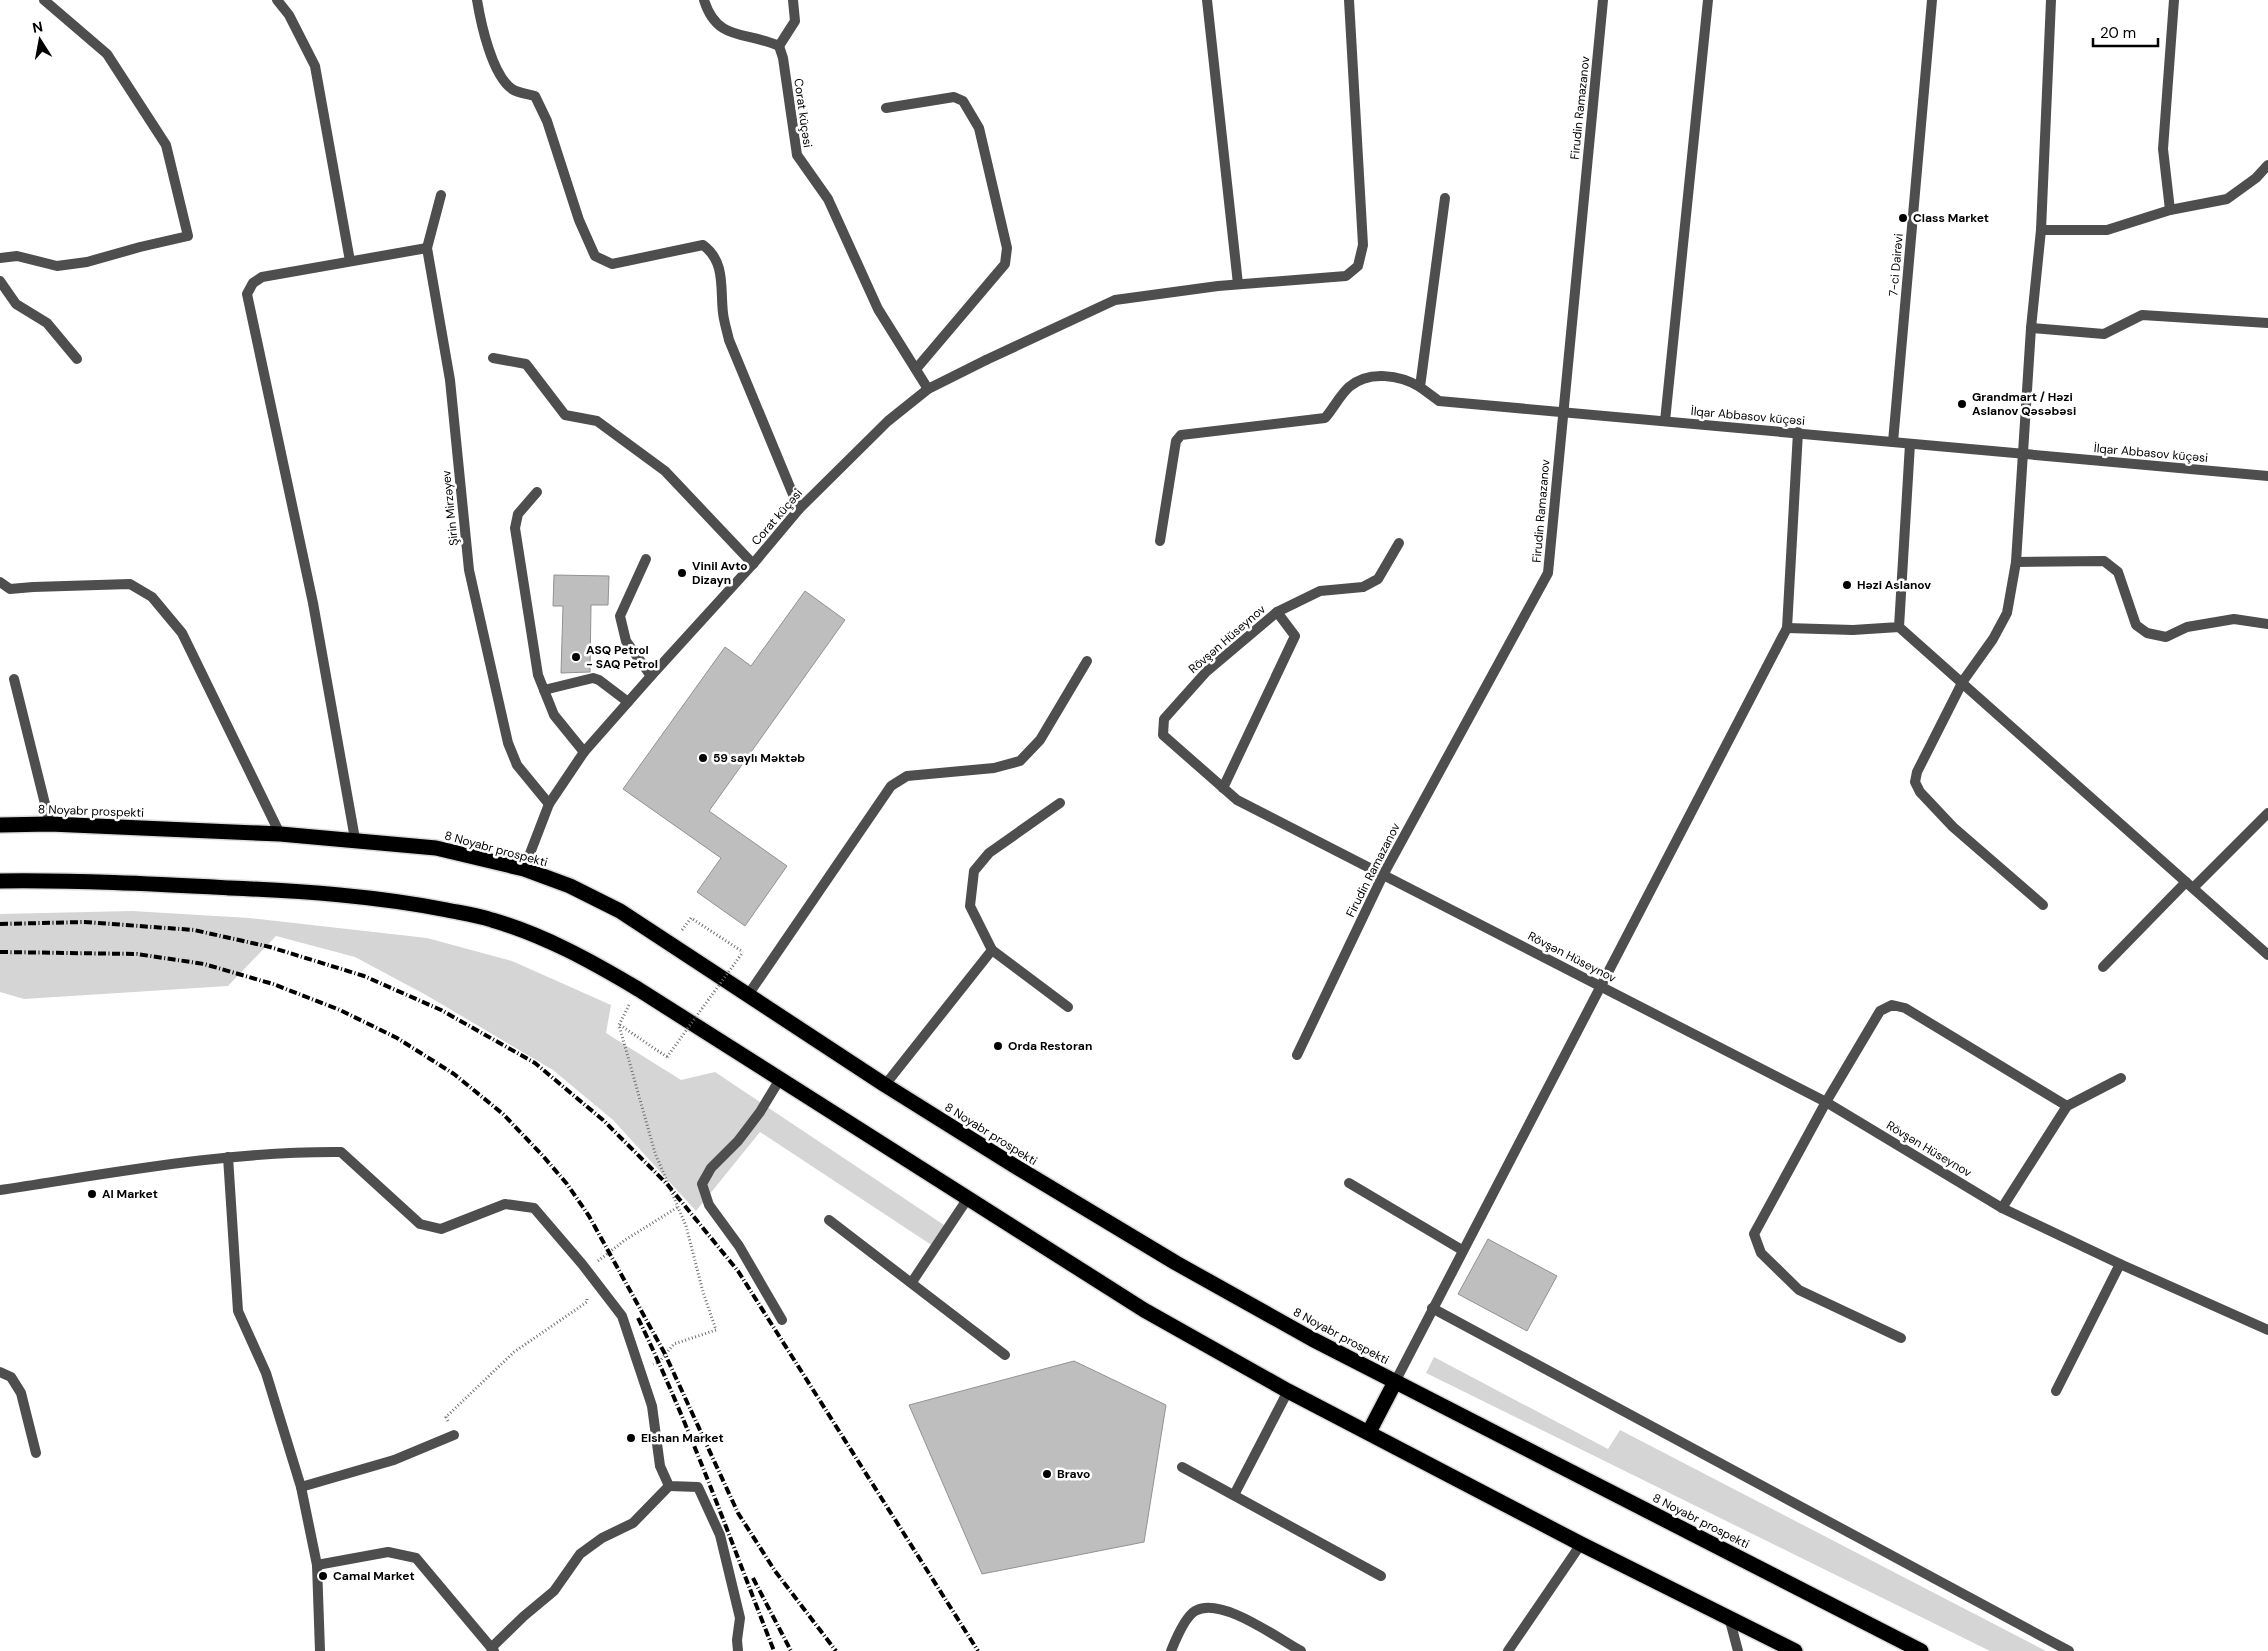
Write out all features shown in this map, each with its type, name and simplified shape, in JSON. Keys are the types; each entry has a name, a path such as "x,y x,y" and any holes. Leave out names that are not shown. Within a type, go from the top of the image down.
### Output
{"highway":[{"name":"8 Noyabr prospekti","path":"0,824 50,824 355,839 436,848 524,869 570,886 620,911 885,1085 1013,1166 1176,1263 1312,1339 1921,1651"},
{"path":"0,881 71,880 286,890 421,905 491,919 586,958 638,989 1144,1310 1288,1391 1581,1544 1795,1651"},
{"path":"1369,1432 1395,1382"}],"street":[{"path":"0,258 17,256 56,266 87,262 188,236 166,145 107,54 44,0"},
{"path":"277,0 289,15 315,66 350,261"},
{"path":"477,0 482,26 500,75 513,89 535,96 547,121 579,220 595,256 612,264 703,245 713,253 721,280 723,313 728,340 799,509"},
{"path":"704,0 709,15 724,31 766,40 779,46 795,21 792,0"},
{"path":"1207,0 1238,284"},
{"name":"Corat küçəsi","path":"524,869 549,804 584,752 753,564 799,509 888,422 928,389 1115,300 1238,284 1346,276 1358,266 1363,245 1350,0"},
{"name":"Firudin Ramazanov","path":"1296,1054 1383,875 1548,573 1603,0"},
{"path":"1665,421 1708,0"},
{"name":"7-ci Dairəvi","path":"1893,442 1932,0"},
{"path":"2043,905 1953,827 1920,792 1915,782 1917,772 1963,681 1993,639 2007,613 2016,562 2031,328 2041,230 2051,0"},
{"path":"2170,210 2163,149 2174,0"},
{"name":"Corat küçəsi","path":"779,46 783,58 797,155 828,199 878,309 928,389"},
{"path":"886,108 954,97 963,100 980,128 1007,248 1005,264 916,369"},
{"path":"2041,230 2107,230 2170,210 2227,199 2256,178 2268,165"},
{"name":"Şirin Mirzəyev","path":"441,195 427,248 450,380 469,570 508,743 517,765 549,804"},
{"path":"1420,388 1445,198"},
{"path":"355,839 313,603 247,294 253,283 262,277 427,248"},
{"path":"0,281 16,304 46,323 77,359"},
{"path":"2031,328 2104,334 2142,315 2268,323"},
{"path":"493,358 526,364 565,415 597,421 665,471 753,564"},
{"name":"İlqar Abbasov küçəsi","path":"1160,541 1176,440 1181,435 1325,418 1349,387 1364,379 1386,376 1409,381 1438,401 1798,432 1910,444 2268,476"},
{"path":"1395,1382 1787,628 1798,432"},
{"path":"1899,626 1910,444"},
{"path":"537,492 518,514 515,528 538,674 554,715 584,752"},
{"name":"Rövşən Hüseynov","path":"1400,543 1378,579 1363,587 1320,592 1277,612 1206,672 1164,719 1163,735 1237,800 1826,1102 2002,1208 2120,1264 2268,1330"},
{"path":"646,559 620,616 626,641 651,676"},
{"path":"2016,562 2104,561 2118,572 2136,625 2147,633 2166,637 2187,628 2234,620 2268,624"},
{"path":"0,582 10,590 32,587 130,584 152,597 182,633 280,834"},
{"path":"1223,788 1295,636 1277,612"},
{"path":"1787,628 1853,630 1899,626 1963,681 2268,955"},
{"path":"748,995 891,786 907,776 994,768 1020,760 1040,740 1086,661"},
{"path":"544,690 593,678 599,680 628,702"},
{"path":"14,679 50,824"},
{"path":"1060,803 989,853 974,872 970,906 992,950 1068,1007"},
{"path":"2103,966 2268,813"},
{"path":"885,1085 992,950"},
{"path":"1901,1338 1800,1290 1761,1252 1754,1234 1826,1102 1880,1010 1892,1005 1905,1008 2067,1106"},
{"path":"2002,1208 2067,1106 2121,1078"},
{"path":"780,1079 760,1112 738,1141 711,1168 702,1184 709,1205 739,1246 782,1320"},
{"path":"0,1190 228,1158 292,1152 341,1152 420,1224 441,1228 505,1204 534,1208 622,1316 652,1406 660,1466 670,1486"},
{"path":"228,1158 238,1310 266,1373 301,1487 317,1565 320,1651"},
{"path":"1349,1183 1462,1250"},
{"path":"912,1282 968,1198"},
{"path":"829,1220 1005,1355"},
{"path":"2056,1391 2120,1264"},
{"path":"1432,1308 2069,1651"},
{"path":"0,1372 11,1377 21,1393 36,1453"},
{"path":"1234,1495 1288,1391"},
{"path":"301,1487 394,1460 454,1435"},
{"path":"1182,1467 1381,1576"},
{"path":"317,1565 388,1552 416,1558 492,1649 554,1591 580,1554 602,1538 633,1523 670,1486 698,1487 720,1535 740,1618 737,1640 738,1651"},
{"path":"1508,1651 1581,1544"},
{"path":"1171,1651 1176,1638 1194,1612 1209,1607 1240,1616 1301,1651"},
{"path":"1729,1617 1738,1651"}],"path":[{"path":"619,1024 667,1057 743,952 691,918"},
{"path":"638,989 619,1024 655,1153 678,1207 716,1330 674,1344 659,1362 640,1370"},
{"path":"454,1435 446,1417 514,1352 587,1302 587,1271 625,1240 678,1207"}],"shaded area":[{"path":"132,911 249,918 427,938 512,961 611,1005 606,1033 681,1080 715,1072 944,1225 933,1246 760,1132 696,1211 613,1120 553,1070 426,995 355,957 276,936 228,986 24,999 0,992 0,914"},
{"path":"1434,1357 1608,1449 1620,1430 2046,1651 1990,1651 1426,1373"}],"building":[{"path":"554,575 609,576 608,605 591,605 590,672 561,673 563,606 553,606"},
{"path":"805,591 845,620 709,811 787,866 745,926 697,892 721,858 623,789 725,647 751,666"},
{"path":"1488,1239 1557,1276 1527,1331 1458,1294"},
{"name":"Bravo","path":"1074,1361 1166,1405 1144,1542 982,1574 909,1405"}],"railway":[{"path":"0,924 84,922 194,930 270,947 364,976 441,1010 535,1063 603,1120 667,1184 738,1271 978,1651"},
{"path":"0,952 137,954 204,964 273,984 340,1010 397,1038 454,1074 503,1114 567,1184 589,1216 665,1354 738,1513 775,1571 836,1651"},
{"path":"638,1318 692,1441 774,1651"},
{"path":"753,1578 791,1651"}],"place":[{"name":"Class Market","path":"1903,218"},
{"name":"Grandmart / Həzi Aslanov Qəsəbəsi","path":"1962,404"},
{"name":"Vinil Avto Dizayn","path":"682,573"},
{"name":"Həzi Aslanov","path":"1847,585"},
{"name":"ASQ Petrol - SAQ Petrol","path":"576,657"},
{"name":"59 saylı Məktəb","path":"703,758"},
{"name":"Orda Restoran","path":"998,1046"},
{"name":"Al Market","path":"92,1194"},
{"name":"Elshan Market","path":"631,1438"},
{"name":"Bravo","path":"1047,1474"},
{"name":"Camal Market","path":"323,1576"}]}
